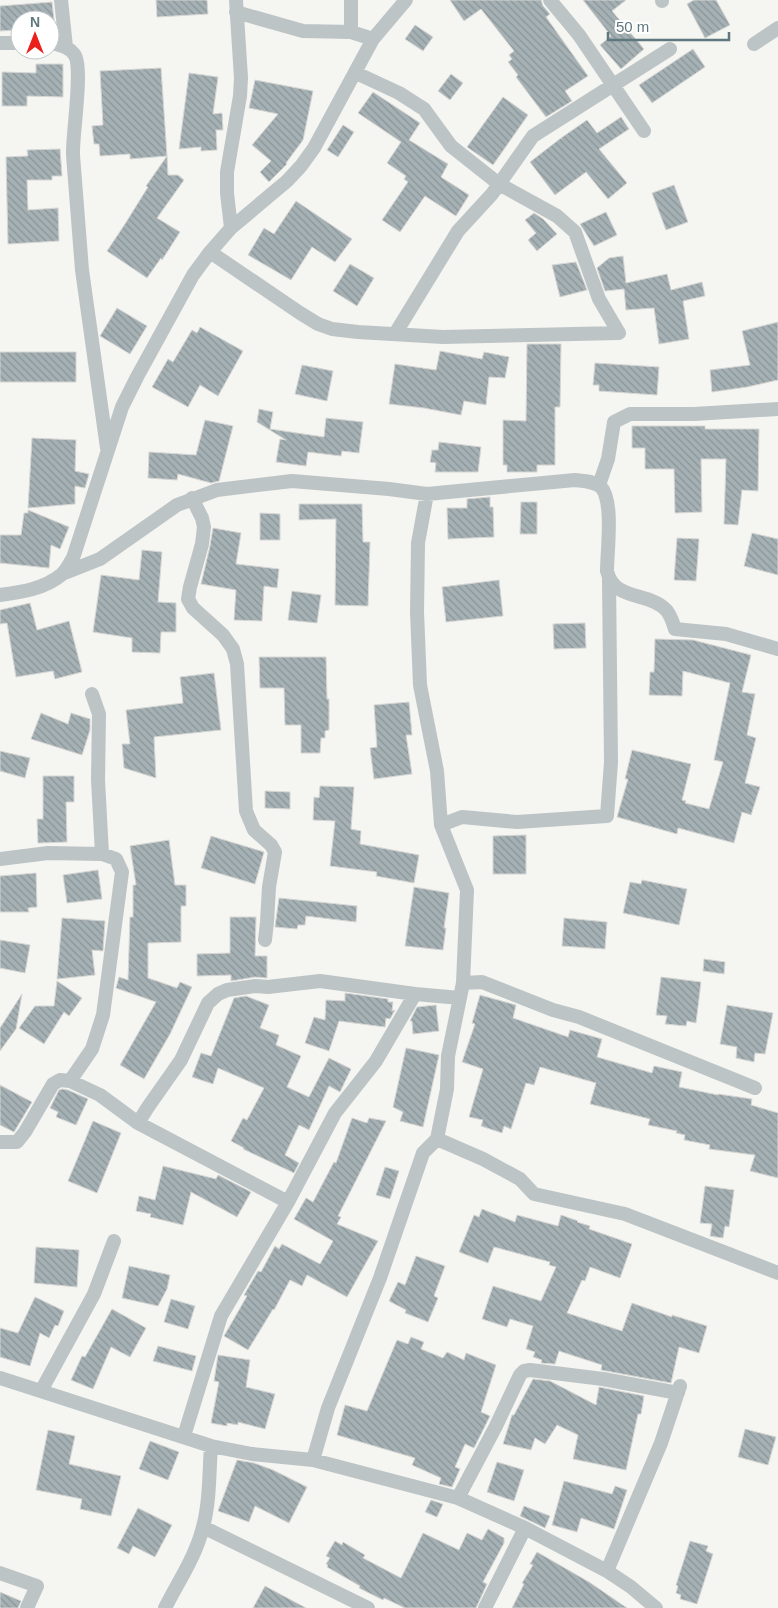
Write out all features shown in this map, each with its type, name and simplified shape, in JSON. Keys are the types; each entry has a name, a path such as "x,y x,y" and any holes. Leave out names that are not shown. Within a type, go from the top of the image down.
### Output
{"street":[{"path":"61,0 66,47"},
{"path":"351,0 351,32"},
{"path":"62,574 72,558 122,407 193,275 210,252 232,228 287,181 301,166 314,148 373,39 406,0"},
{"path":"550,0 579,35 644,131"},
{"path":"232,228 227,193 227,172 240,96 241,78 236,6 303,31 351,32 373,39"},
{"path":"754,44 778,28"},
{"path":"60,45 75,54 78,63 72,155 82,270 107,451"},
{"path":"395,334 458,231 492,194 533,136 670,50"},
{"path":"210,252 318,324 340,330 443,337 619,333 599,299 574,232 557,216 499,184 451,146 424,109 399,94 356,73"},
{"path":"599,486 608,459 614,422 630,414 694,414 778,409"},
{"path":"0,595 26,591 48,584 62,574 100,559 177,505 217,490 292,482 389,489 427,494 575,480 587,481 599,486 606,494 608,505 607,571 609,580 611,762 607,816 517,822 462,817 441,825"},
{"path":"313,1460 328,1408 380,1278 422,1153 437,1139 447,1089 448,1056 463,983 467,890 441,825 438,771 420,685 417,612 418,543 427,494"},
{"path":"192,498 202,518 204,527 202,544 188,599 194,608 223,634 233,649 237,664 246,811 254,830 271,845 275,852 269,887 265,940"},
{"path":"609,580 616,588 658,604 667,610 675,629 726,634 778,649"},
{"path":"92,694 99,714 98,780 102,854"},
{"path":"0,859 48,852 102,854 116,859 122,872 103,1015 92,1049 70,1081"},
{"path":"138,1123 181,1060 208,1003 218,994 227,990 320,981 460,998"},
{"path":"463,983 482,982 552,1010 579,1017 755,1088"},
{"path":"184,1436 221,1316 288,1202 335,1113 376,1061 415,994"},
{"path":"0,1142 17,1142 25,1132 53,1084 60,1080 70,1081 100,1096 138,1123 288,1202"},
{"path":"437,1139 483,1159 520,1179 534,1194 625,1214 778,1273"},
{"path":"41,1391 94,1294 114,1240"},
{"path":"458,1498 496,1426 520,1375 524,1371 530,1370 679,1389 661,1443 607,1571"},
{"path":"0,1378 211,1446 252,1454 313,1460 458,1498 525,1528 607,1571 631,1587 656,1608"},
{"path":"165,1608 196,1548 203,1527 207,1502 211,1446"},
{"path":"203,1527 368,1608"},
{"path":"485,1608 525,1528"},
{"path":"0,1573 37,1586 27,1608"}],"building":[{"path":"156,0 207,0 208,14 157,17"},
{"path":"450,0 541,0 543,6 550,14 546,17 588,76 565,91 572,101 546,117 516,77 518,75 508,62 512,59 509,55 514,51 481,9 464,21"},
{"path":"583,0 626,0 612,11 644,49 621,69 600,45 611,36"},
{"path":"694,0 716,0 730,25 705,38 687,4"},
{"path":"52,2 53,10 10,10 10,30 0,31 0,6"},
{"path":"415,25 433,37 423,51 405,39"},
{"path":"693,49 705,67 652,103 639,85"},
{"path":"36,64 63,64 63,97 27,96 27,106 2,106 2,72 36,73"},
{"path":"161,68 167,156 130,159 130,154 100,156 99,144 94,144 92,126 103,125 100,71"},
{"path":"189,73 218,77 213,114 222,113 223,130 216,130 217,150 201,151 201,147 179,149"},
{"path":"451,74 463,83 450,100 438,91"},
{"path":"255,80 313,91 303,140 287,164 269,182 260,172 271,161 252,145 278,114 249,108"},
{"path":"373,92 420,123 409,140 448,164 441,177 469,195 456,216 425,196 400,232 382,220 408,182 404,179 406,176 387,163 401,142 358,113"},
{"path":"503,97 528,115 493,165 467,147"},
{"path":"621,117 629,129 599,149 627,183 608,199 586,172 555,195 530,162 587,120 597,133"},
{"path":"343,125 354,132 338,157 327,150"},
{"path":"60,149 62,176 52,176 52,180 27,180 28,210 58,208 59,241 8,244 6,157 28,156 27,150"},
{"path":"167,156 168,175 178,175 184,180 157,218 180,232 162,260 161,258 147,278 107,251 148,187 146,186"},
{"path":"674,185 688,222 666,230 652,193"},
{"path":"296,201 352,239 335,262 312,247 291,280 248,255 264,228 274,234"},
{"path":"606,212 617,235 594,246 580,224"},
{"path":"534,213 543,219 557,234 537,251 528,240 536,233 525,220"},
{"path":"623,256 626,283 667,274 671,290 702,282 705,296 683,301 689,339 659,344 654,308 626,310 624,289 605,291 597,268 609,258"},
{"path":"576,262 587,290 560,297 552,265"},
{"path":"350,264 374,278 357,306 333,291"},
{"path":"117,308 147,326 130,354 100,336"},
{"path":"778,322 778,380 712,392 710,370 750,365 742,331"},
{"path":"200,327 243,351 218,396 200,385 188,407 152,387 168,359 173,362 192,330 197,333"},
{"path":"527,344 561,344 560,407 555,407 555,465 537,465 537,472 507,472 507,465 503,465 503,420 526,421"},
{"path":"440,351 482,359 484,352 509,357 505,378 489,377 486,405 464,401 461,415 389,404 395,364 436,370"},
{"path":"0,352 76,352 76,382 0,382"},
{"path":"595,363 659,367 657,395 599,391 599,385 593,385"},
{"path":"302,365 333,371 327,401 295,394"},
{"path":"259,409 273,412 270,429 324,437 326,418 363,422 359,453 342,451 341,456 308,452 306,466 276,462 280,439 286,440 257,422"},
{"path":"205,420 233,426 219,481 211,483 178,474 177,480 148,478 149,452 196,455"},
{"path":"632,426 705,426 705,429 759,429 758,491 742,490 738,525 724,524 726,459 701,459 702,512 675,513 674,469 645,469 645,448 632,448"},
{"path":"32,438 76,440 75,471 89,474 85,488 75,486 75,504 28,508"},
{"path":"439,442 481,447 478,472 435,472 436,463 430,462 432,450 438,450"},
{"path":"490,497 490,507 493,507 494,537 448,539 447,508 467,508 467,499"},
{"path":"521,502 537,502 537,534 520,534"},
{"path":"299,504 362,504 363,542 370,542 368,606 335,605 336,519 299,520"},
{"path":"28,510 69,527 60,549 51,545 49,568 0,563 0,535 21,535 24,513 28,513"},
{"path":"260,513 280,514 280,540 260,540"},
{"path":"213,528 241,533 236,564 279,569 277,588 264,586 262,621 234,620 236,590 201,584"},
{"path":"752,533 778,539 778,575 744,566"},
{"path":"677,538 699,539 696,581 674,580"},
{"path":"142,550 162,552 158,602 176,603 176,632 161,632 160,653 132,652 132,638 93,632 101,575 139,580"},
{"path":"499,580 503,616 446,622 442,587"},
{"path":"292,591 321,595 317,623 288,620"},
{"path":"30,603 37,630 69,621 82,672 55,679 53,671 16,677 7,623 0,624 0,610"},
{"path":"585,623 586,648 554,649 553,624"},
{"path":"655,639 693,640 751,655 742,692 755,694 747,735 756,738 745,783 760,787 751,815 742,812 734,843 678,828 677,834 617,817 628,779 625,779 632,750 691,764 682,800 686,801 685,803 709,809 723,762 714,760 730,683 683,671 682,696 649,695 650,672 654,672"},
{"path":"259,657 326,657 329,730 325,731 325,738 321,738 320,753 301,753 301,725 285,725 284,688 260,688"},
{"path":"214,673 221,730 154,737 156,778 124,768 122,744 130,744 126,710 183,703 180,677"},
{"path":"409,702 412,735 406,735 412,774 374,779 370,748 377,747 374,705"},
{"path":"41,713 68,724 71,713 90,719 90,730 82,755 31,739"},
{"path":"0,751 30,758 25,778 0,771"},
{"path":"43,776 74,776 74,802 66,802 67,842 38,843 37,819 43,819"},
{"path":"320,786 354,787 351,829 361,831 360,844 419,855 414,883 376,876 377,872 330,866 335,821 313,820 314,797 319,798"},
{"path":"265,791 290,792 290,809 265,808"},
{"path":"526,835 526,874 493,874 493,836"},
{"path":"211,836 264,852 255,884 201,868"},
{"path":"169,840 175,885 186,885 186,906 181,906 181,942 148,943 148,978 177,988 180,982 192,987 170,1034 144,1079 120,1065 156,1002 116,988 119,977 128,980 130,917 133,917 133,885 136,885 130,846"},
{"path":"98,870 102,899 67,903 63,875"},
{"path":"36,873 37,907 28,908 29,912 0,912 0,876"},
{"path":"642,880 687,889 679,925 623,913 630,882 641,884"},
{"path":"414,887 449,893 443,950 405,946"},
{"path":"279,898 357,906 356,922 306,916 305,925 298,925 297,929 275,927"},
{"path":"230,917 256,917 255,956 267,956 267,978 255,977 231,981 231,975 197,976 197,954 230,953"},
{"path":"62,918 105,921 103,951 92,950 95,975 57,979"},
{"path":"564,918 607,922 605,949 562,946"},
{"path":"0,940 30,945 25,973 0,968"},
{"path":"704,959 725,962 724,974 703,971"},
{"path":"661,977 701,982 696,1023 687,1021 686,1026 665,1024 667,1016 656,1015"},
{"path":"57,981 82,998 69,1016 64,1012 44,1044 19,1028 35,1006 54,1006"},
{"path":"345,993 388,999 388,1002 393,1002 392,1011 395,1010 390,1019 386,1018 385,1027 339,1021 329,1051 305,1043 314,1017 325,1020 326,1000 345,1001"},
{"path":"22,994 16,1029 0,1051 0,1028"},
{"path":"480,995 516,1005 513,1018 568,1037 570,1030 602,1039 597,1057 652,1073 654,1066 682,1072 679,1087 718,1095 752,1099 751,1105 778,1113 778,1178 750,1171 755,1155 709,1149 710,1145 684,1140 685,1135 676,1133 677,1131 648,1125 650,1119 590,1104 596,1083 540,1067 534,1085 526,1083 511,1129 504,1126 502,1133 481,1126 483,1120 469,1117 483,1069 462,1062 475,1024 472,1023"},
{"path":"246,996 269,1005 260,1028 279,1035 276,1045 301,1056 287,1087 309,1097 329,1058 351,1069 340,1092 329,1086 309,1130 299,1125 285,1155 299,1163 294,1173 243,1149 231,1141 243,1118 247,1120 264,1088 218,1068 213,1084 192,1077 201,1053 211,1056 234,998"},
{"path":"436,1005 439,1031 413,1034 412,1021 410,1021 417,1007"},
{"path":"727,1005 773,1013 765,1054 755,1053 754,1062 736,1058 737,1047 720,1044"},
{"path":"406,1048 439,1055 423,1127 400,1121 403,1112 393,1107"},
{"path":"0,1085 32,1102 14,1132 0,1125"},
{"path":"62,1089 88,1099 76,1125 56,1117 58,1112 50,1108 59,1090"},
{"path":"352,1118 367,1123 369,1118 386,1121 338,1216 341,1217 337,1224 378,1241 347,1297 307,1275 302,1286 290,1280 274,1310 248,1350 224,1336 247,1296 244,1295 258,1271 261,1272 275,1246 279,1249 282,1244 320,1264 333,1241 294,1219 306,1198 313,1202 334,1162 336,1163"},
{"path":"93,1121 121,1133 97,1193 68,1181"},
{"path":"163,1166 216,1179 218,1175 251,1192 237,1217 191,1192 183,1225 150,1217 151,1214 136,1211 139,1196 155,1200"},
{"path":"385,1167 399,1171 390,1199 376,1195"},
{"path":"705,1186 734,1190 729,1227 725,1226 723,1238 710,1236 712,1224 700,1223"},
{"path":"482,1209 515,1222 517,1215 558,1226 561,1215 590,1226 589,1229 632,1244 620,1278 590,1267 585,1281 582,1280 567,1313 622,1331 632,1303 672,1317 672,1315 707,1326 699,1353 679,1347 671,1383 601,1370 602,1365 559,1351 555,1364 541,1363 542,1360 533,1357 535,1352 526,1349 533,1326 510,1319 507,1327 482,1319 493,1286 541,1301 556,1267 549,1265 550,1262 494,1247 488,1263 459,1252 474,1215 479,1217"},
{"path":"36,1247 79,1250 77,1287 34,1283"},
{"path":"416,1256 445,1266 434,1296 438,1298 428,1322 405,1313 406,1310 389,1301 398,1282 405,1285"},
{"path":"129,1266 170,1275 167,1289 158,1306 122,1298"},
{"path":"35,1297 64,1311 58,1326 55,1325 49,1338 40,1333 30,1366 0,1357 0,1328 18,1333"},
{"path":"171,1299 195,1306 188,1329 164,1322"},
{"path":"112,1309 146,1328 130,1357 111,1347 93,1389 71,1380 82,1356 85,1357"},
{"path":"411,1337 424,1342 421,1349 443,1358 447,1352 464,1360 466,1353 496,1365 481,1412 490,1416 474,1448 465,1444 455,1467 460,1469 452,1487 439,1484 441,1478 412,1465 415,1458 337,1435 345,1405 367,1411 397,1340 408,1344"},
{"path":"158,1346 196,1356 192,1371 153,1361"},
{"path":"218,1355 250,1360 246,1387 275,1394 265,1429 238,1422 238,1425 227,1423 227,1426 211,1423 219,1382 214,1381"},
{"path":"533,1379 550,1381 596,1405 599,1387 644,1396 641,1414 638,1414 626,1470 573,1459 578,1435 557,1425 545,1444 535,1438 531,1450 503,1444 512,1415 514,1415"},
{"path":"745,1429 776,1437 768,1465 738,1457"},
{"path":"48,1430 75,1436 69,1464 121,1476 111,1516 80,1509 82,1499 36,1490"},
{"path":"150,1441 179,1452 168,1480 139,1469"},
{"path":"237,1460 254,1463 273,1470 307,1487 289,1523 255,1506 249,1522 218,1511"},
{"path":"497,1462 524,1470 514,1501 487,1492"},
{"path":"564,1481 612,1494 615,1486 627,1490 614,1529 581,1518 577,1532 552,1525"},
{"path":"431,1500 443,1504 437,1517 425,1512"},
{"path":"524,1506 550,1516 545,1528 520,1516"},
{"path":"138,1508 172,1525 155,1557 133,1546 129,1554 117,1548"},
{"path":"488,1529 504,1538 504,1543 483,1582 487,1584 476,1608 405,1608 359,1588 360,1586 327,1567 328,1565 326,1564 330,1558 326,1556 335,1541 342,1545 343,1542 365,1555 363,1558 401,1578 423,1533 459,1550 467,1533 482,1540"},
{"path":"690,1541 708,1546 706,1551 713,1554 697,1604 680,1599 681,1595 676,1593 678,1586 676,1585"},
{"path":"537,1552 589,1582 627,1608 512,1608 524,1584 522,1583 533,1565 530,1564"},
{"path":"265,1586 306,1608 253,1608"},
{"path":"0,1592 21,1601 18,1608 0,1608"}]}
